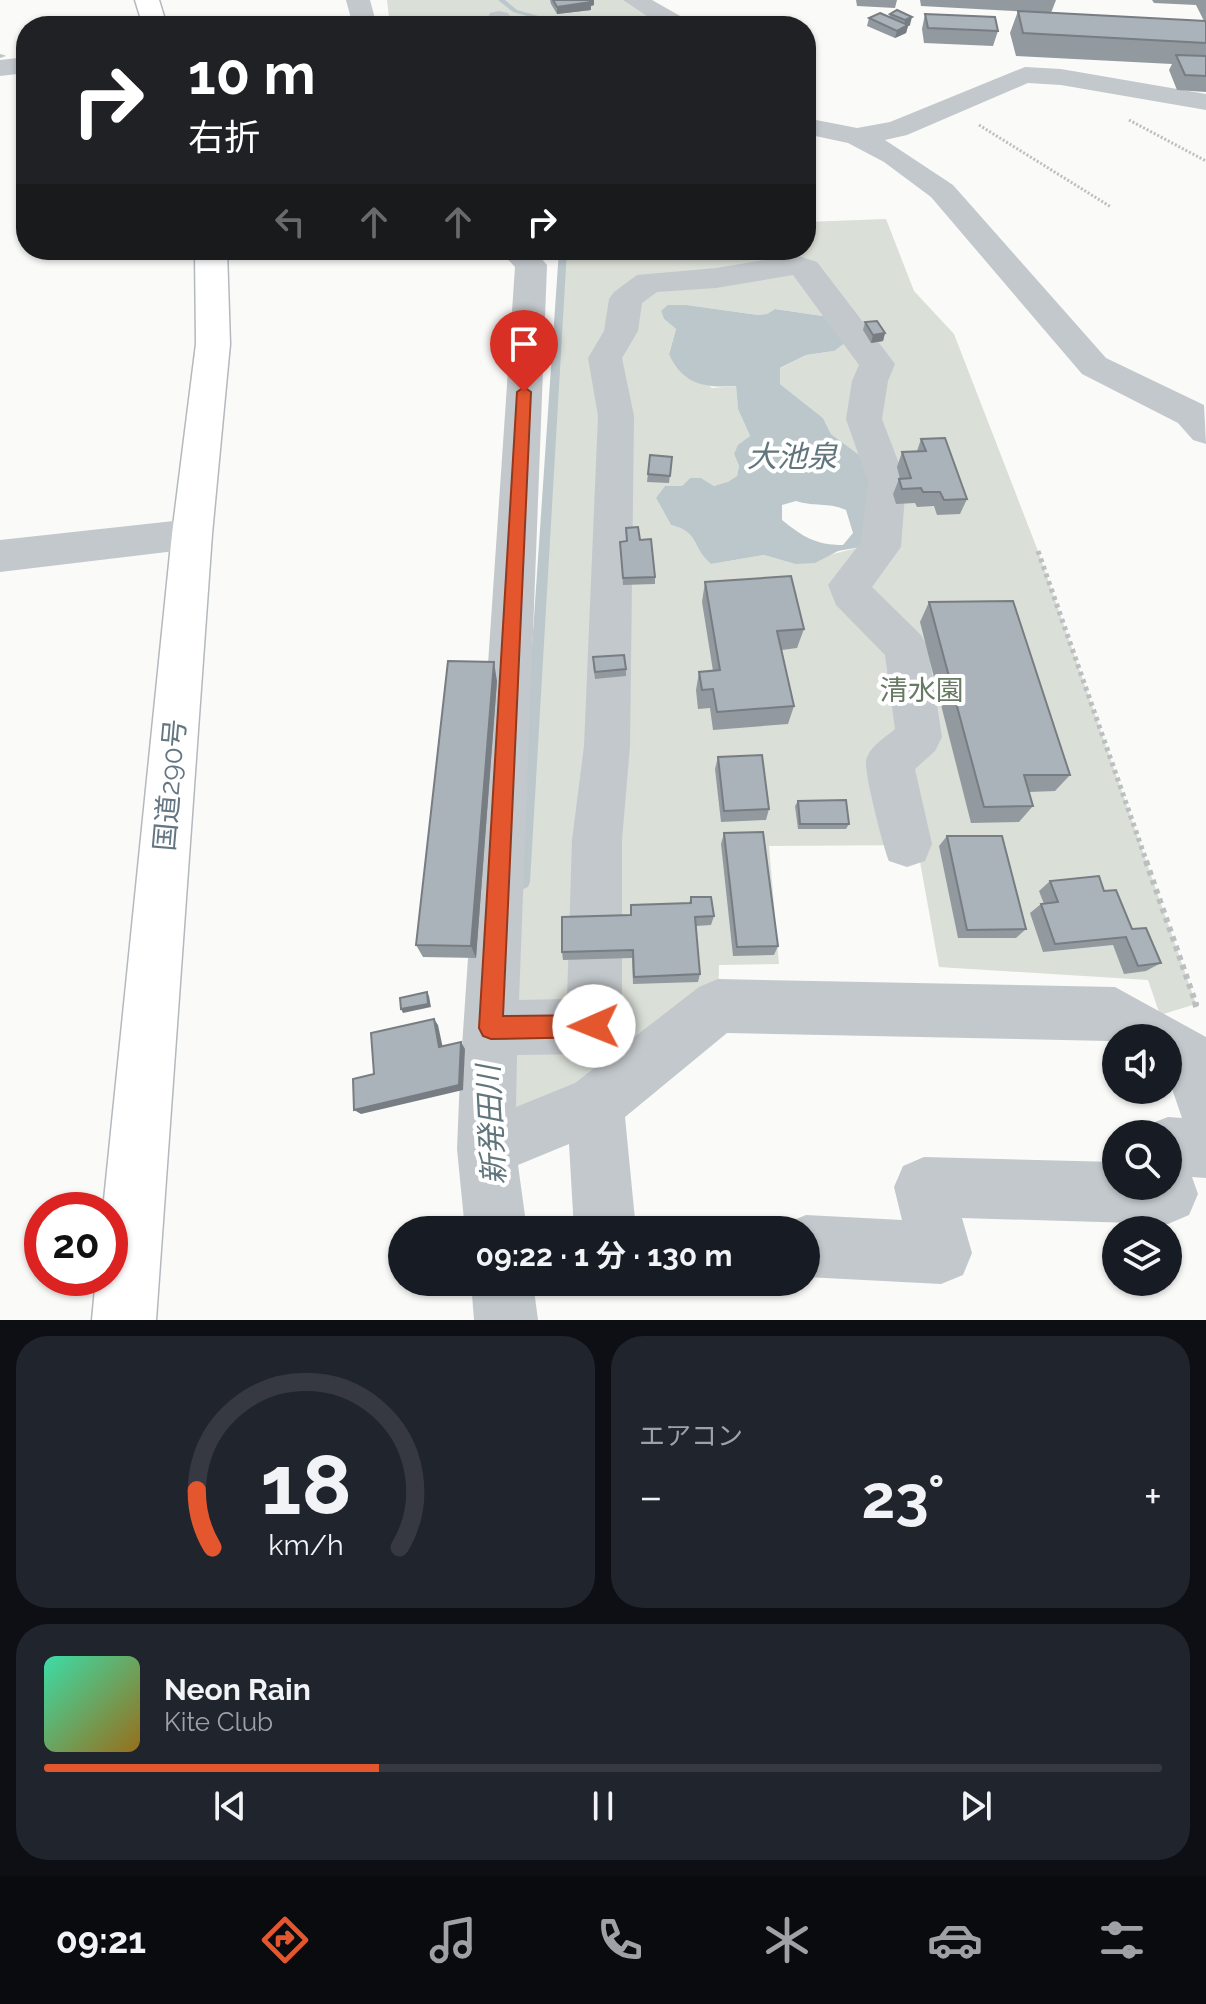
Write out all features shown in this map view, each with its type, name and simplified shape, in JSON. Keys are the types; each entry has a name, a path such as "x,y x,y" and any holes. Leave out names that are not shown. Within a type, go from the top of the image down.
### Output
{"highway":[{"name":"国道290号","path":"124,1320 192,534 213,344 211,260"}],"street":[{"path":"635,0 663,16"},
{"path":"857,136 897,129 1025,75 1044,75 1206,102"},
{"path":"816,128 857,136 894,156 942,191 1094,366 1191,414 1206,431"},
{"path":"494,1216 486,1149 509,1028 531,265 526,260"},
{"path":"509,1028 594,1026 597,840 607,746 616,416 605,358 621,331 626,299 649,282 716,278 795,265 806,269 877,364 864,419 887,482 881,547 849,585 851,593 906,648 919,737 890,762 907,844"},
{"path":"0,556 192,534"},
{"path":"486,1149 595,1104 718,1006 1115,1014 1149,1024"},
{"path":"1182,1047 1191,1059 1206,1106"},
{"path":"595,1104 604,1216"},
{"path":"1182,1147 1206,1149"},
{"path":"820,1247 941,1253 924,1187 1102,1192"},
{"path":"503,1296 506,1320"}],"path":[{"path":"949,107 1111,207"},
{"path":"1038,551 1196,1004 1175,1024"}],"green space":[{"path":"387,0 633,0 660,16 389,16"},
{"name":"清水園","path":"886,219 914,291 954,334 1038,551 1196,1004 1160,1015 1148,980 939,967 917,845 769,846 779,964 719,965 718,1006 513,1137 510,1091 562,260 816,260 816,222","holes":["687,305 767,314 775,309 836,318 834,351 806,355 779,369 780,384 823,418 831,434 866,460 860,547 795,564 764,555 711,564 687,532 671,525 656,498 682,486 690,478 701,478 714,486 728,483 737,476 739,466 734,454 750,436 738,409 736,386 712,388 669,353 676,329 664,319 661,311"]}],"water":[{"name":"大池泉","path":"668,305 687,305 758,315 775,309 836,318 846,342 834,351 806,355 780,368 780,384 823,418 831,434 866,460 873,487 860,547 838,551 815,563 795,564 764,555 711,564 687,532 671,525 656,498 665,486 682,486 690,478 701,478 714,486 728,482 737,476 739,466 734,454 738,445 750,436 738,409 736,386 696,382 675,364 669,354 676,329 664,319 661,311","holes":["796,501 846,510 853,533 843,545 817,542 803,535 782,520 782,505"]}],"building":[{"path":"553,0 589,0 591,2 557,7"},
{"path":"897,10 912,17 905,20 890,14"},
{"path":"1018,11 1206,21 1206,43 1023,33"},
{"path":"880,13 908,25 897,31 869,18"},
{"path":"925,14 995,17 998,31 928,28"},
{"path":"1176,55 1206,56 1206,76 1185,75"},
{"path":"877,321 885,333 873,335 865,322"},
{"path":"945,438 967,499 944,500 940,492 923,492 921,488 902,489 899,479 911,478 902,452 926,451 921,439"},
{"path":"650,455 672,457 670,476 648,474"},
{"path":"638,527 640,540 651,539 655,577 623,578 620,542 627,541 626,528"},
{"path":"791,576 804,629 777,631 794,706 717,712 713,689 702,690 699,672 720,670 705,582"},
{"path":"1013,601 1070,775 1024,775 1033,806 984,807 929,602"},
{"path":"624,655 626,669 595,672 593,657"},
{"path":"448,661 494,662 471,946 416,945"},
{"path":"762,755 769,809 724,811 718,757"},
{"path":"846,800 849,824 800,824 798,801"},
{"path":"763,832 778,946 737,947 724,833"},
{"path":"947,836 1002,836 1026,929 967,930"},
{"path":"1099,876 1104,891 1116,890 1132,929 1146,928 1161,963 1138,966 1126,937 1055,944 1041,904 1058,902 1050,881"},
{"path":"691,897 711,897 714,916 695,917 700,974 634,977 633,950 562,952 562,917 631,915 631,905 691,903"},
{"path":"427,992 428,1004 401,1009 400,998"},
{"path":"434,1019 439,1047 461,1042 459,1085 354,1110 353,1079 374,1074 371,1033"}],"waterway":[{"name":"新発田川","path":"501,0 515,11 534,16"},
{"name":"新発田川","path":"523,882 562,260"}],"route":[{"path":"524,392 491,1028 594,1026"}]}
